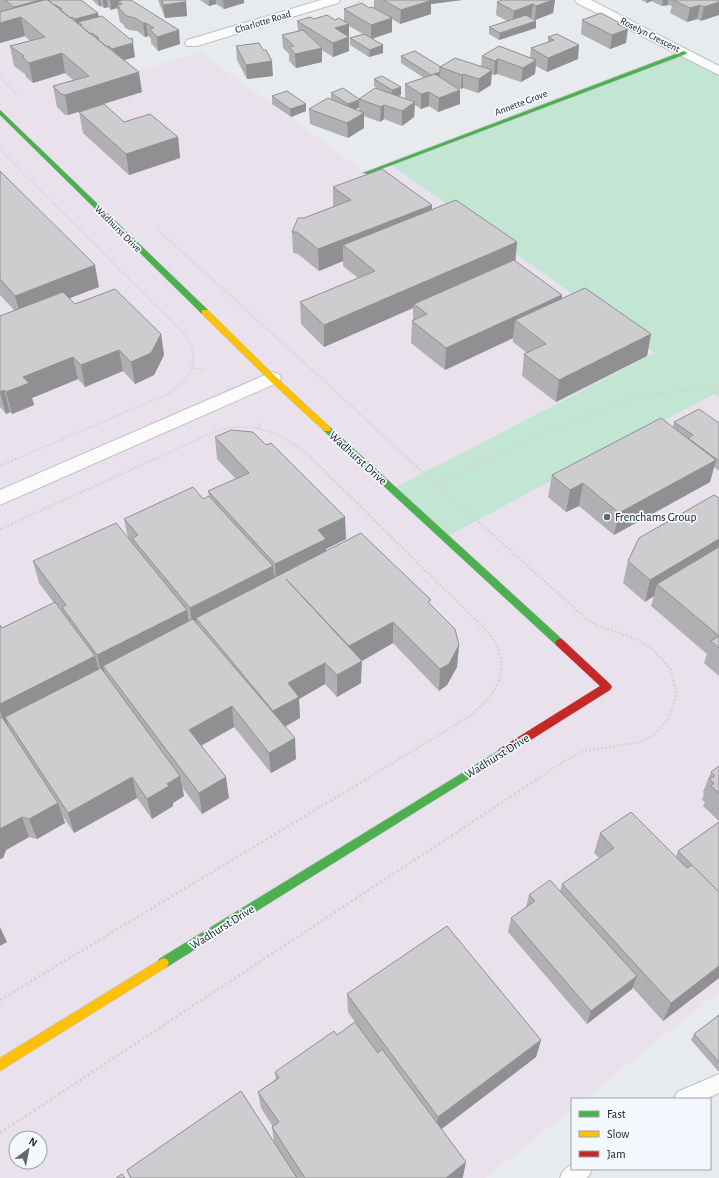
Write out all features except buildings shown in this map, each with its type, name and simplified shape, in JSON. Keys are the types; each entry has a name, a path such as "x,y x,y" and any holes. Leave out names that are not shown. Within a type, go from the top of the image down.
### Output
{"street":[{"name":"Charlotte Road","path":"192,43 334,0"},
{"name":"Roselyn Crescent","path":"581,0 719,71"},
{"name":"Annette Grove","path":"366,173 684,53"},
{"name":"Wadhurst Drive","path":"0,112 272,378 607,687 0,1065"},
{"path":"0,498 272,378"}],"lane":[{"path":"686,1098 719,1084"},
{"path":"570,1178 581,1170"}],"path":[{"path":"0,78 23,101"},
{"path":"0,150 187,337 192,344 194,354 193,368 181,385 158,399 0,466"},
{"path":"0,1133 563,762 584,751 640,742 653,736 669,718 677,693 670,668 661,657 639,640 597,625 587,619 435,485 332,388 155,228"},
{"path":"193,368 205,369"},
{"path":"435,485 523,442 624,401 647,395 719,386"},
{"path":"258,428 261,422"},
{"path":"0,529 218,432 234,428 258,428 288,438 300,447 488,632 500,654 499,682 488,700 470,716 0,1000"}],"shaded area":[{"path":"0,0 29,0 123,75 200,52 366,173 390,164 656,353 392,489 714,394 719,397 719,992 586,1098 571,1098 571,1110 486,1178 0,1178"}],"green space":[{"path":"684,53 719,71 719,397 714,394 444,538 392,489 655,353 390,164"}],"traffic: fast":[{"path":"366,173 684,53"},
{"path":"0,112 205,312"},
{"path":"327,429 560,643"},
{"path":"163,963 503,752"}],"traffic: slow":[{"path":"205,312 272,378 327,429"},
{"path":"0,1065 163,963"}],"traffic: jam":[{"path":"503,752 607,687 560,643"}],"place":[{"name":"Frenchams Group","path":"607,517"}]}
